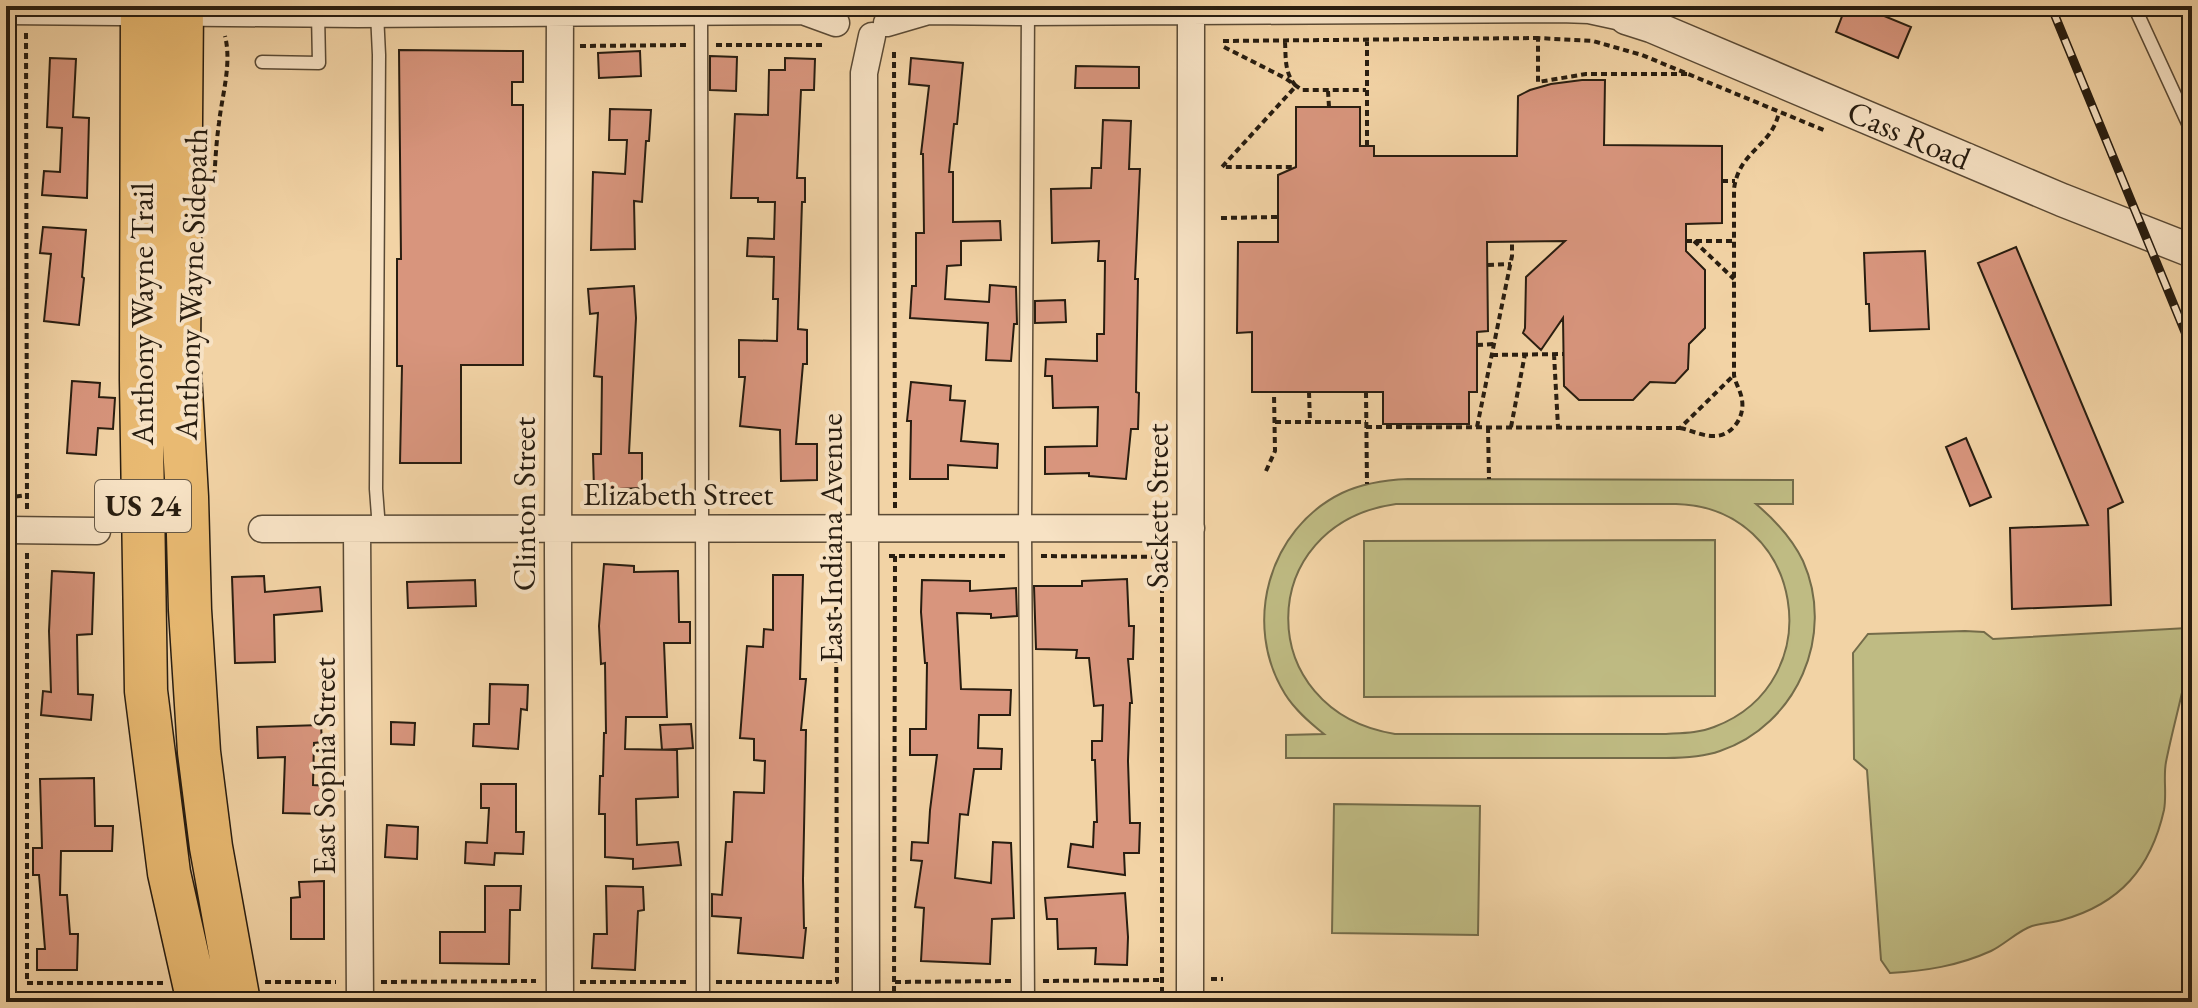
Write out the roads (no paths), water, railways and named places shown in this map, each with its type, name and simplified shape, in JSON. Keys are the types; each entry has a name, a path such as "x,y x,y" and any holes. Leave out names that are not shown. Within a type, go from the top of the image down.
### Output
{"highway":[{"name":"Anthony Wayne Trail","path":"162,9 199,752 211,847 259,989"},
{"name":"Anthony Wayne Trail","path":"162,9 141,380 146,691 169,873 189,992"}],"street":[{"path":"16,12 84,9 808,9 862,22 922,8 1560,9 1629,12"},
{"name":"Clinton Street","path":"560,10 560,1002"},
{"name":"Sackett Street","path":"1190,1002 1191,10"},
{"name":"Cass Road","path":"1629,12 1651,26 2062,200 2192,251"},
{"name":"East Indiana Avenue","path":"862,22 866,1002"},
{"name":"Elizabeth Street","path":"262,529 1191,528"},
{"path":"16,530 97,531"},
{"name":"East Sophia Street","path":"360,992 368,530"}],"lane":[{"path":"2134,6 2192,132"},
{"path":"701,9 703,1002"},
{"path":"1028,9 1025,528 1028,1002"},
{"path":"262,62 319,63 318,10"},
{"path":"368,530 376,489 377,10"}],"railway":[{"path":"2051,6 2192,349"}]}
